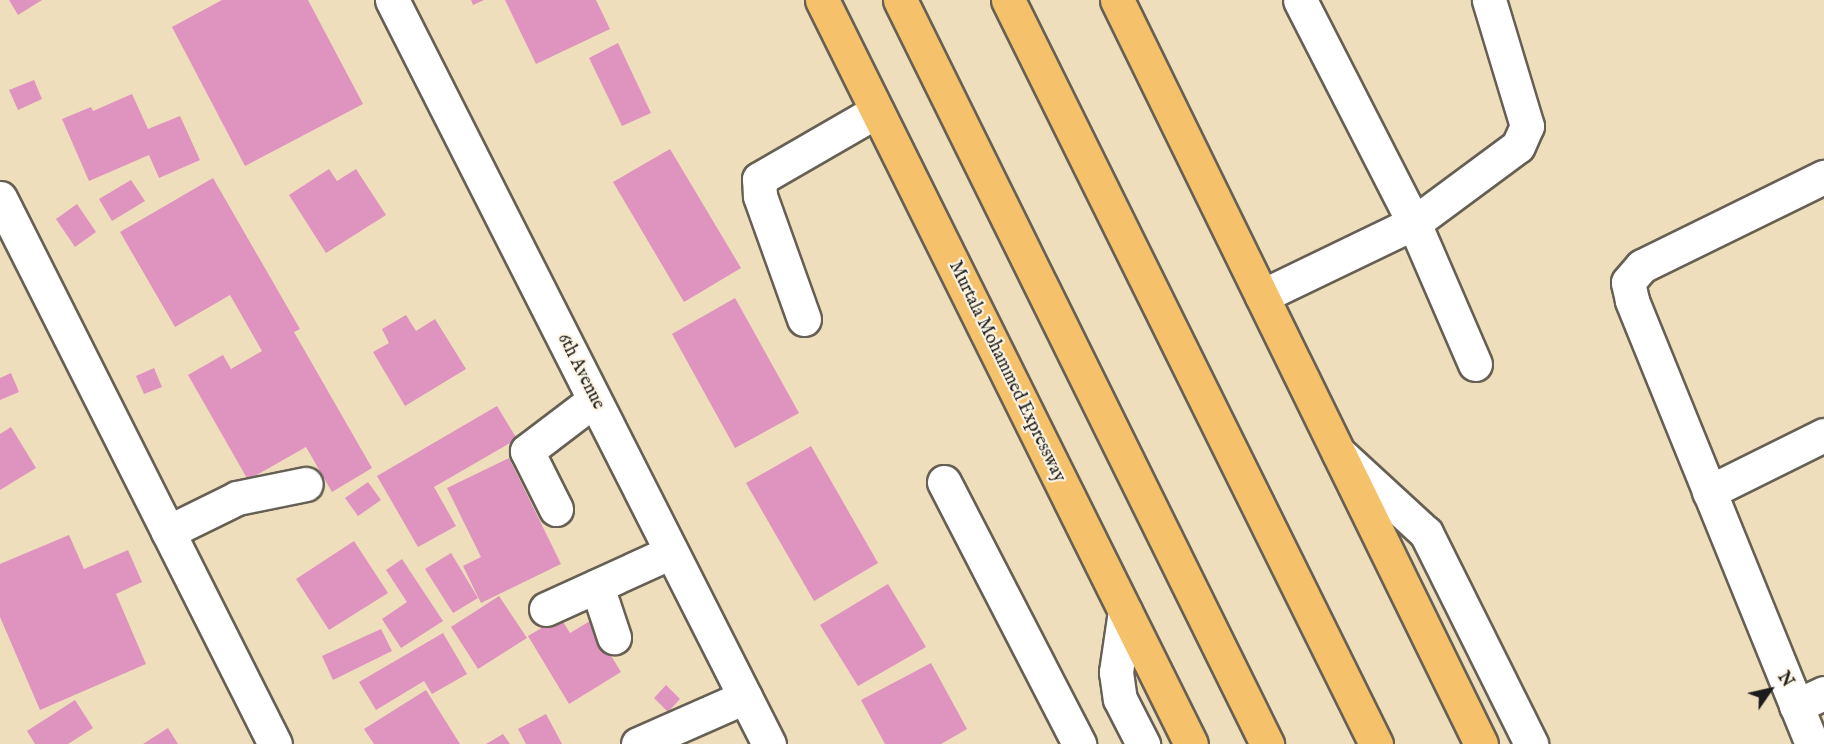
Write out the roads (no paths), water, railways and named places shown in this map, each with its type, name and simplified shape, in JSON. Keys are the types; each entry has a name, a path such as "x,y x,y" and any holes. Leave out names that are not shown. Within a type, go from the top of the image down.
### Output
{"highway":[{"name":"Murtala Mohammed Expressway","path":"822,0 1191,744"},
{"path":"900,0 1267,744"},
{"path":"1008,0 1376,744"},
{"path":"1105,0 1147,61"},
{"path":"1117,0 1481,744"}],"street":[{"name":"6th Avenue","path":"392,0 769,744"},
{"path":"1300,0 1413,223 1475,364"},
{"path":"1262,296 1413,223 1518,146 1527,126 1489,0"},
{"path":"804,319 760,196 759,179 877,111"},
{"path":"1812,744 1810,699 1709,492 1632,300 1628,282 1642,266 1824,177"},
{"path":"0,198 274,744"},
{"path":"556,509 527,451 594,400"},
{"path":"1709,492 1824,435"},
{"path":"1339,453 1426,533 1531,744"},
{"path":"944,482 1079,744"},
{"path":"168,532 237,498 306,484"},
{"path":"546,609 671,552"},
{"path":"597,586 614,637"},
{"path":"1125,611 1116,672 1120,699 1143,744"},
{"path":"638,744 745,698"}]}
